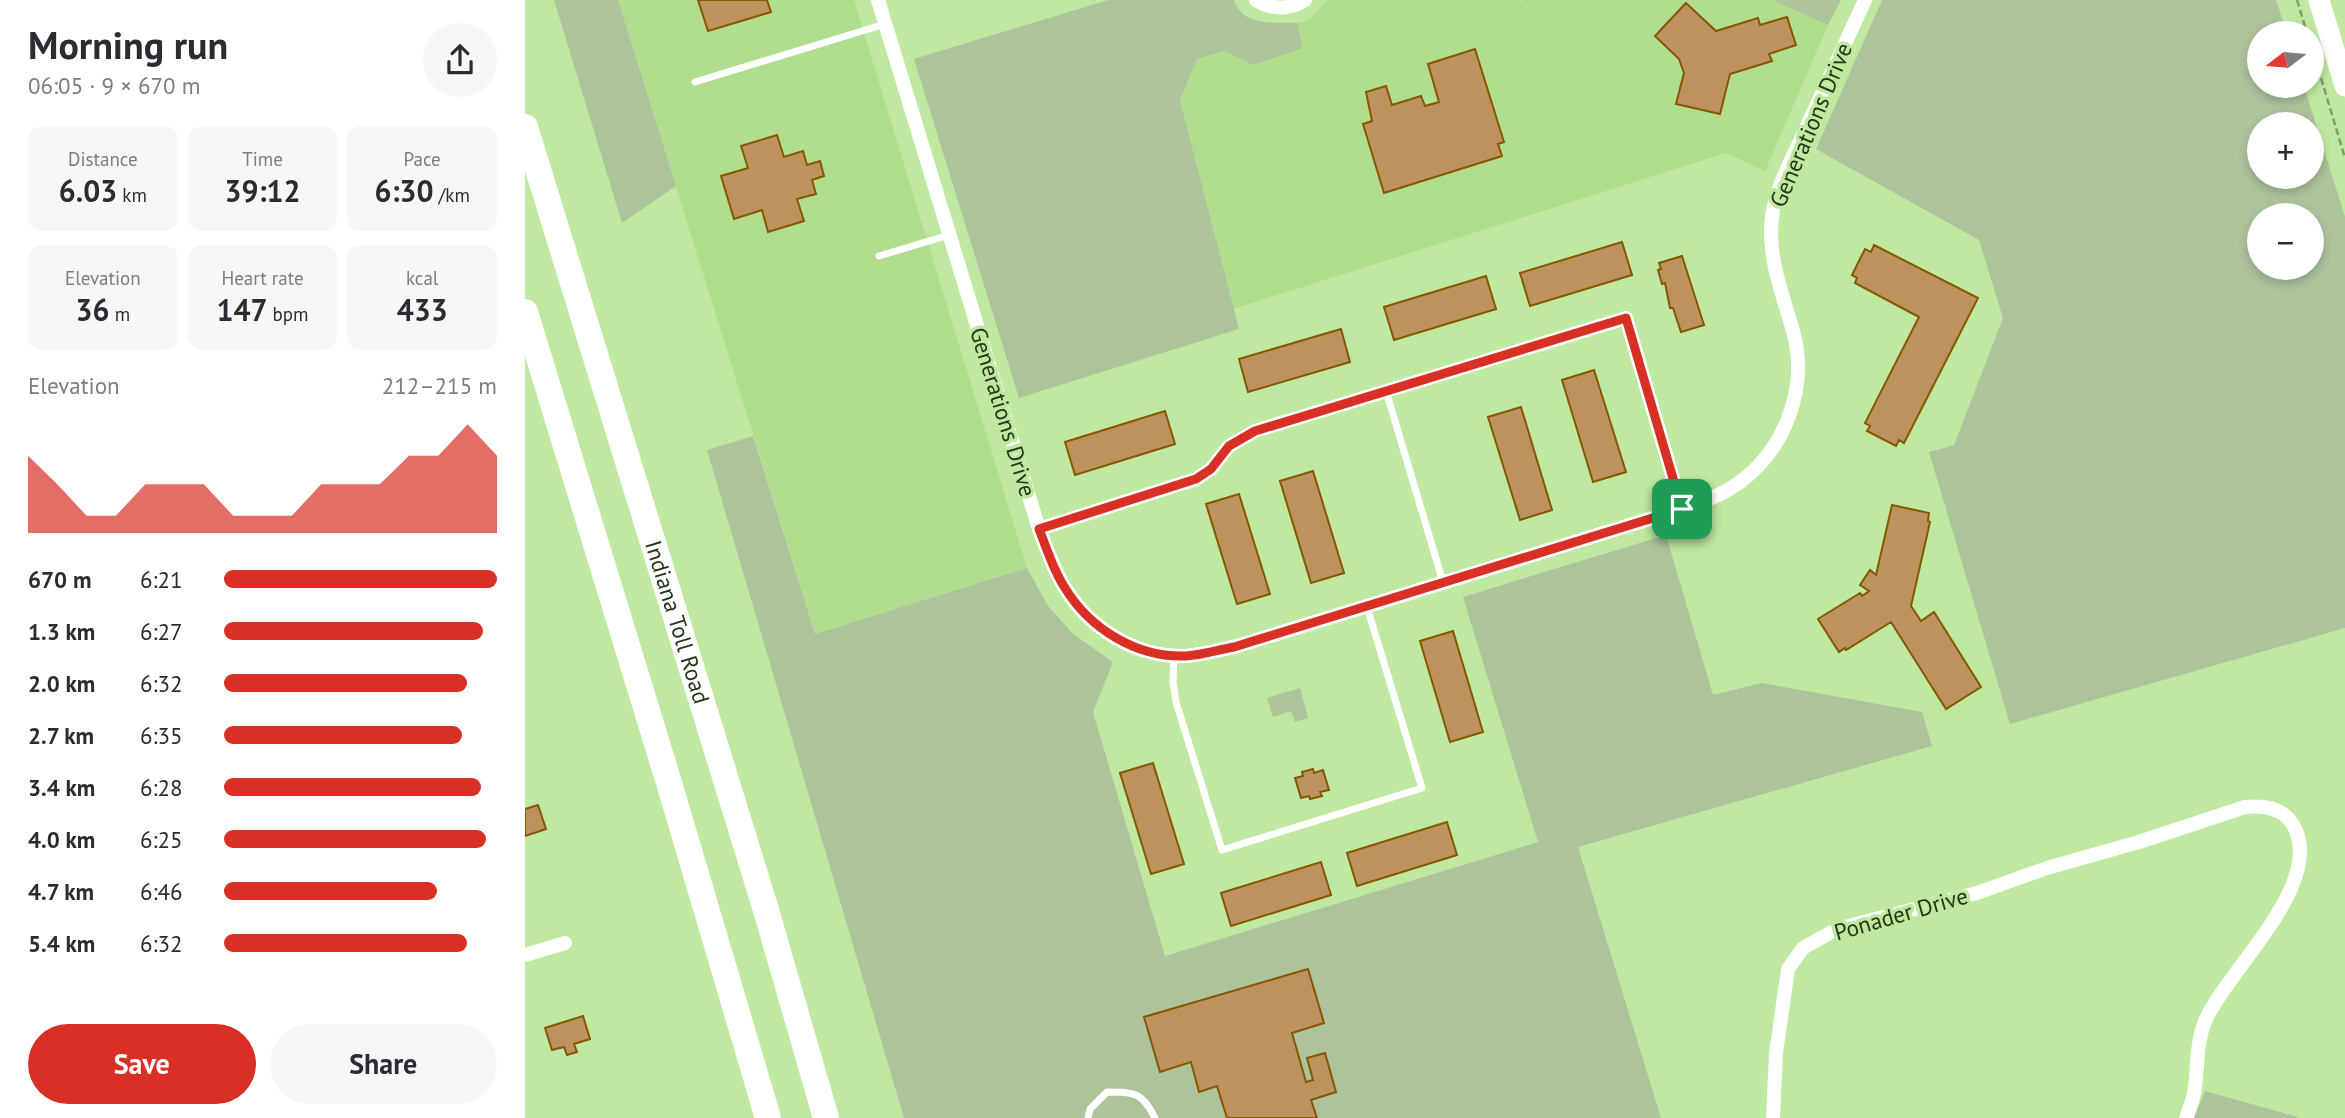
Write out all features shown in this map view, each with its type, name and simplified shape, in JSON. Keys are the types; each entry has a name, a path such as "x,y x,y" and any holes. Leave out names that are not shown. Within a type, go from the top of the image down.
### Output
{"highway":[{"name":"Indiana Toll Road","path":"525,127 766,910 826,1118"},
{"path":"525,312 768,1118"}],"street":[{"name":"Generations Drive","path":"878,0 1039,529 1065,588 1079,607 1122,643 1145,650 1188,656 1234,647 1682,509 1714,498 1752,472 1769,454 1782,433 1796,391 1798,363 1795,338 1775,269 1770,240 1773,209 1794,155 1865,0"},
{"path":"1256,0 1272,7 1285,8 1305,0"},
{"path":"2319,0 2345,86"},
{"name":"Ponader Drive","path":"1773,1118 1776,1053 1788,969 1796,954 1803,948 1837,929 1977,893 2047,868 2139,842 2245,807 2272,808 2287,815 2295,829 2298,841 2295,878 2285,903 2213,1003 2204,1023 2196,1057 2195,1088 2186,1118"},
{"path":"525,955 565,943"}],"lane":[{"path":"695,82 885,24"},
{"path":"879,256 950,235"},
{"path":"1039,529 1196,479 1211,469 1229,446 1255,431 1626,318 1682,509"},
{"path":"1386,391 1444,583"},
{"path":"1174,655 1173,682 1176,702 1222,850 1422,788 1367,606"},
{"path":"1088,1118 1090,1109 1107,1092 1132,1092 1146,1101 1155,1118"}],"path":[{"path":"2297,0 2303,21"},
{"path":"2324,88 2345,158"}],"shaded area":[{"path":"554,0 618,0 676,186 622,223"},
{"path":"618,0 854,0 1027,568 815,634"},
{"path":"1108,0 1234,0 1238,9 1252,19 1297,23 1303,48 1253,65 1224,51 1197,59 1180,100 1239,329 1019,398 914,59"},
{"path":"1327,0 1772,0 1828,25 1765,171 1726,153 1233,309 1180,99 1197,59 1224,51 1253,65 1303,48 1297,23 1309,20"},
{"path":"1772,0 1841,0 1828,25"},
{"path":"1882,0 2276,0 2283,21 2247,21 2247,98 2308,98 2312,112 2247,112 2247,189 2324,189 2324,150 2345,217 2345,628 2010,724 1929,452 1954,445 2003,318 1979,240 1816,149"},
{"path":"753,436 815,634 1027,568 1048,606 1073,634 1113,662 1093,712 1165,956 1538,842 1463,597 1666,535 1713,695 1762,683 1922,712 1932,746 1578,847 1661,1118 904,1118 707,450"},
{"path":"1300,688 1308,718 1295,722 1291,711 1273,717 1267,698"},
{"path":"2205,1091 2301,1118 2194,1118"}],"building":[{"path":"698,0 767,0 771,12 708,31"},
{"path":"1686,3 1716,31 1758,18 1760,25 1787,17 1796,45 1769,54 1772,61 1730,74 1720,114 1676,104 1684,73 1679,59 1655,36"},
{"path":"1475,49 1504,142 1498,144 1502,156 1384,193 1363,124 1372,121 1366,92 1386,86 1392,105 1421,96 1425,106 1439,102 1428,64"},
{"path":"777,135 784,157 803,151 807,165 820,161 824,176 812,180 816,194 797,199 804,221 768,232 762,210 734,219 721,176 748,168 741,146"},
{"path":"1622,242 1632,275 1530,306 1520,273"},
{"path":"1874,245 1978,298 1904,443 1899,440 1896,446 1867,431 1870,426 1865,423 1919,317 1855,283 1857,278 1852,275 1865,249 1871,252"},
{"path":"1682,256 1704,325 1681,332 1658,270 1661,269 1659,263"},
{"path":"1486,276 1496,309 1394,340 1384,307"},
{"path":"1341,329 1350,362 1248,392 1239,359"},
{"path":"1594,370 1626,472 1593,482 1562,380"},
{"path":"1521,407 1552,510 1520,520 1488,417"},
{"path":"1165,411 1175,444 1075,475 1065,442"},
{"path":"1313,471 1344,573 1311,583 1280,481"},
{"path":"1239,494 1270,594 1237,604 1206,504"},
{"path":"1892,505 1929,513 1930,522 1911,606 1921,621 1934,612 1981,687 1946,709 1891,622 1839,652 1818,619 1860,593 1862,596 1869,591 1860,585 1870,570 1876,575"},
{"path":"1453,631 1483,732 1450,742 1420,641"},
{"path":"1153,763 1184,864 1151,874 1120,773"},
{"path":"1313,769 1314,773 1323,770 1329,790 1320,792 1322,796 1301,798 1295,778 1303,776 1302,772"},
{"path":"538,805 546,829 525,836 525,809"},
{"path":"1447,822 1457,855 1357,886 1347,853"},
{"path":"1321,862 1331,895 1231,926 1221,893"},
{"path":"1308,969 1324,1023 1292,1033 1306,1082 1313,1080 1307,1058 1325,1053 1336,1092 1311,1100 1317,1118 1227,1118 1217,1086 1199,1092 1191,1062 1160,1072 1144,1017"},
{"path":"583,1016 590,1039 574,1044 577,1052 567,1055 564,1047 552,1050 545,1028"}],"route":[{"path":"1626,318 1682,509 1234,647 1188,656 1170,655 1122,643 1099,626 1079,607 1065,588 1039,529 1196,479 1211,469 1229,446 1255,431 1626,318"}]}
